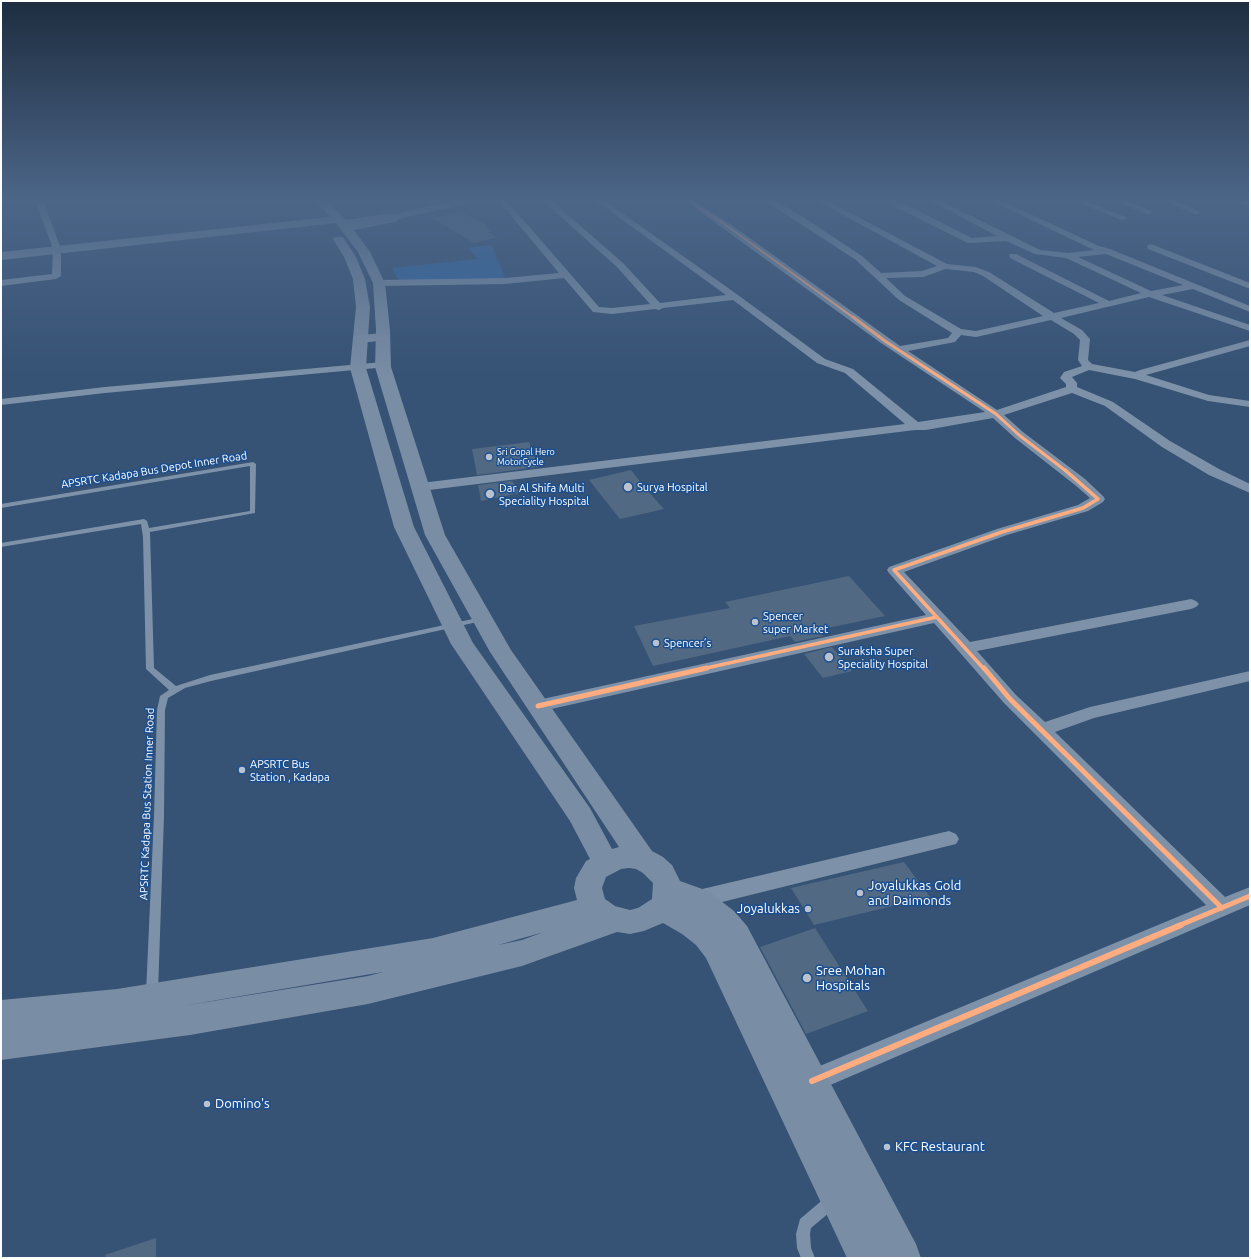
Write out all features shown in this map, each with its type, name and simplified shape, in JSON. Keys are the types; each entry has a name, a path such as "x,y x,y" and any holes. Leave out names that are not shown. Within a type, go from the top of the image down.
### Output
{"main road":[{"path":"351,259 359,279 363,307 358,368 404,527 462,644 580,815 606,863"},
{"path":"367,259 378,283 383,337 383,365 435,535 501,652 642,859"},
{"path":"360,339 383,337"},
{"path":"629,857 642,859 653,865 662,873 667,883 664,898 644,919 630,922 606,914 590,898 588,888 590,878 596,869 606,863 617,858 629,857"},
{"path":"664,898 698,899 723,920 736,935 902,1258"},
{"path":"664,898 707,936 717,949 867,1258"},
{"path":"1,1015 117,1003 190,1020 368,990 522,953 606,914"},
{"path":"1,1045 149,1011"}],"street":[{"path":"1,283 56,276 57,259"},
{"path":"552,259 596,310 612,311 659,307 735,297"},
{"path":"613,259 659,307"},
{"path":"681,259 821,361 849,371 915,426"},
{"path":"772,259 898,350 996,414 1019,435 1080,482 1098,499 1082,508 1002,532 894,570 966,648 1010,699 1222,908"},
{"path":"860,259 902,298 958,332 976,334 1150,294 1195,286"},
{"path":"930,259 945,266 976,270 986,274 1024,300 1078,332 1085,339 1083,360 1088,367"},
{"path":"1018,259 1108,304"},
{"path":"1074,259 1150,294 1250,328"},
{"path":"1126,259 1250,309"},
{"path":"1181,259 1250,286"},
{"path":"879,276 923,274 945,266"},
{"path":"378,283 505,281 566,275"},
{"path":"898,350 951,340 958,332"},
{"path":"1137,376 1144,372 1250,343"},
{"path":"1,402 105,390 314,370 383,365"},
{"path":"1072,389 1071,382 1066,378 1068,374 1088,367 1137,376 1208,398 1250,404"},
{"path":"421,487 915,426 926,426 996,414 1072,389 1109,404 1166,444 1214,472 1250,489"},
{"path":"966,648 1192,604"},
{"path":"538,706 938,617"},
{"path":"1042,730 1090,713 1250,676"},
{"path":"698,899 949,838"},
{"path":"812,1081 1250,896"}],"lane":[{"name":"APSRTC Kadapa Bus Depot Inner Road","path":"1,506 253,464 253,512 146,531"},
{"path":"1,544 144,521 146,531 150,669 175,690"},
{"name":"APSRTC Kadapa Bus Station Inner Road","path":"149,1011 159,816 161,710 164,696 182,686 210,678 483,619"},
{"path":"808,1258 804,1248 803,1234 805,1224 838,1197"}],"shaded area":[{"path":"478,259 497,259 506,280 400,283 392,268"}],"building":[{"path":"529,442 538,467 477,475 472,449"},
{"path":"631,470 664,509 620,519 589,480"},
{"path":"512,481 520,493 481,501 478,485"},
{"name":"Spencer super Market","path":"849,576 885,616 818,630 823,636 795,642 790,636 653,666 634,626 730,608 725,602"},
{"path":"832,647 852,671 823,678 804,654"},
{"name":"Joyalukkas Gold and Daimonds","path":"904,862 930,897 814,925 791,888"},
{"path":"815,928 868,1011 806,1034 760,947"},
{"path":"156,1238 156,1258 106,1258 105,1255"}],"cycle path":[{"path":"772,259 885,341 996,414 1019,435 1080,482 1098,499 1083,508 1002,532 894,570 966,648 1010,699 1222,908"},
{"path":"538,706 937,617"},
{"path":"812,1081 1250,896"}],"place":[{"name":"Sri Gopal Hero MotorCycle","path":"489,457"},
{"name":"Surya Hospital","path":"628,487"},
{"name":"Dar Al Shifa Multi Speciality Hospital","path":"490,494"},
{"name":"Spencer super Market","path":"755,622"},
{"name":"Spencer’s","path":"656,643"},
{"name":"Suraksha Super Speciality Hospital","path":"829,657"},
{"name":"APSRTC Bus Station , Kadapa","path":"242,770"},
{"name":"Joyalukkas Gold and Daimonds","path":"860,893"},
{"name":"Joyalukkas","path":"808,909"},
{"name":"Sree Mohan Hospitals","path":"807,978"},
{"name":"Domino's","path":"207,1104"},
{"name":"KFC Restaurant","path":"887,1147"}]}
